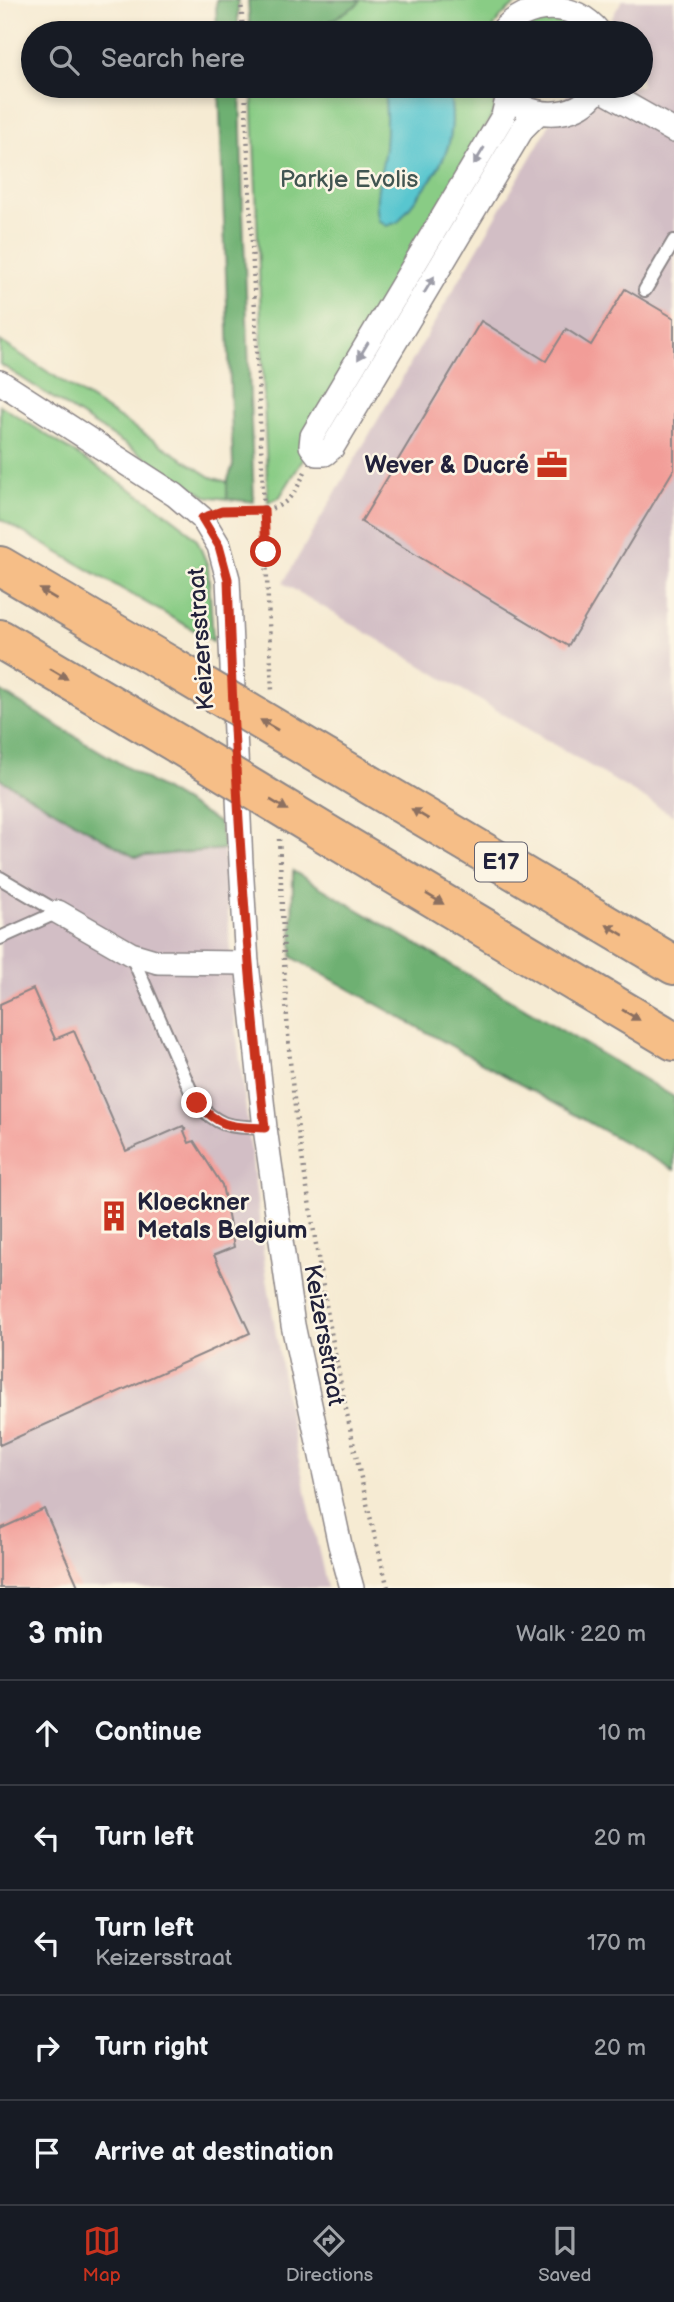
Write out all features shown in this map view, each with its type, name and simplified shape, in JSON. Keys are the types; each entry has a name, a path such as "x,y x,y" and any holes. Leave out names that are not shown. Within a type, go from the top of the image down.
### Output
{"highway":[{"name":"E17","path":"0,566 674,965"},
{"name":"E17","path":"0,639 674,1041"}],"street":[{"path":"509,21 534,4 562,3 577,8 592,21"},
{"path":"504,98 503,116 312,436 311,446 317,454 325,454 332,448 523,128 538,113"},
{"path":"513,98 521,106 538,113 564,113 589,98"},
{"path":"618,98 674,131"},
{"name":"Keizersstraat","path":"0,382 175,495 202,518 219,546 228,579 247,963 265,1128 293,1325 340,1545 352,1588"},
{"path":"58,912 131,954 158,962 247,963"}],"lane":[{"path":"645,290 674,241"},
{"path":"0,878 58,912"},
{"path":"0,938 58,912"},
{"path":"131,954 197,1103 212,1119 230,1126 265,1128"}],"path":[{"path":"242,0 243,21"},
{"path":"246,98 273,698"},
{"path":"202,518 222,511 264,510 280,505 290,498 317,454"},
{"path":"279,833 291,1072 306,1184 347,1419 388,1588"}],"shaded area":[{"path":"622,0 674,0 674,816 283,583 565,98 653,98 653,21 610,21"},
{"path":"0,779 135,857 224,849 234,1011 265,1266 289,1415 327,1588 0,1588"}],"green space":[{"path":"216,0 238,0 238,21 217,21"},
{"path":"248,0 360,0 358,4 330,21 249,21"},
{"path":"360,0 523,0 498,21 330,21 358,4"},
{"path":"536,17 565,21 529,21"},
{"path":"219,98 240,98 254,502 227,499 227,482 233,465"},
{"name":"Parkje Evolis","path":"252,98 493,98 495,110 306,455 279,498 268,502"},
{"path":"0,341 211,477 227,482 227,499 206,496 0,364"},
{"path":"0,405 154,504 197,540 208,566 213,641 0,519"},
{"path":"0,691 219,823 224,849 135,857 0,779"},
{"path":"293,871 674,1097 674,1170 292,957"}],"water":[{"path":"385,98 450,98 452,128 449,145 442,160 434,175 398,222 387,226 379,221 377,212 386,116"}],"building":[{"path":"625,289 674,318 674,469 568,646 361,522 481,321 546,361 566,329 591,345"},
{"name":"Kloeckner Metals Belgium","path":"33,989 55,1039 74,1031 126,1151 183,1126 189,1143 194,1141 222,1185 234,1247 214,1255 250,1333 0,1445 0,1004"},
{"path":"44,1509 79,1588 0,1588 0,1529"}],"place":[{"name":"Wever & Ducré","path":"552,465"},
{"name":"Kloeckner Metals Belgium","path":"114,1216"}],"route":[{"path":"197,1103 212,1119 230,1126 265,1128 247,963 228,579 219,546 202,518 222,511 264,510 266,552"}]}
